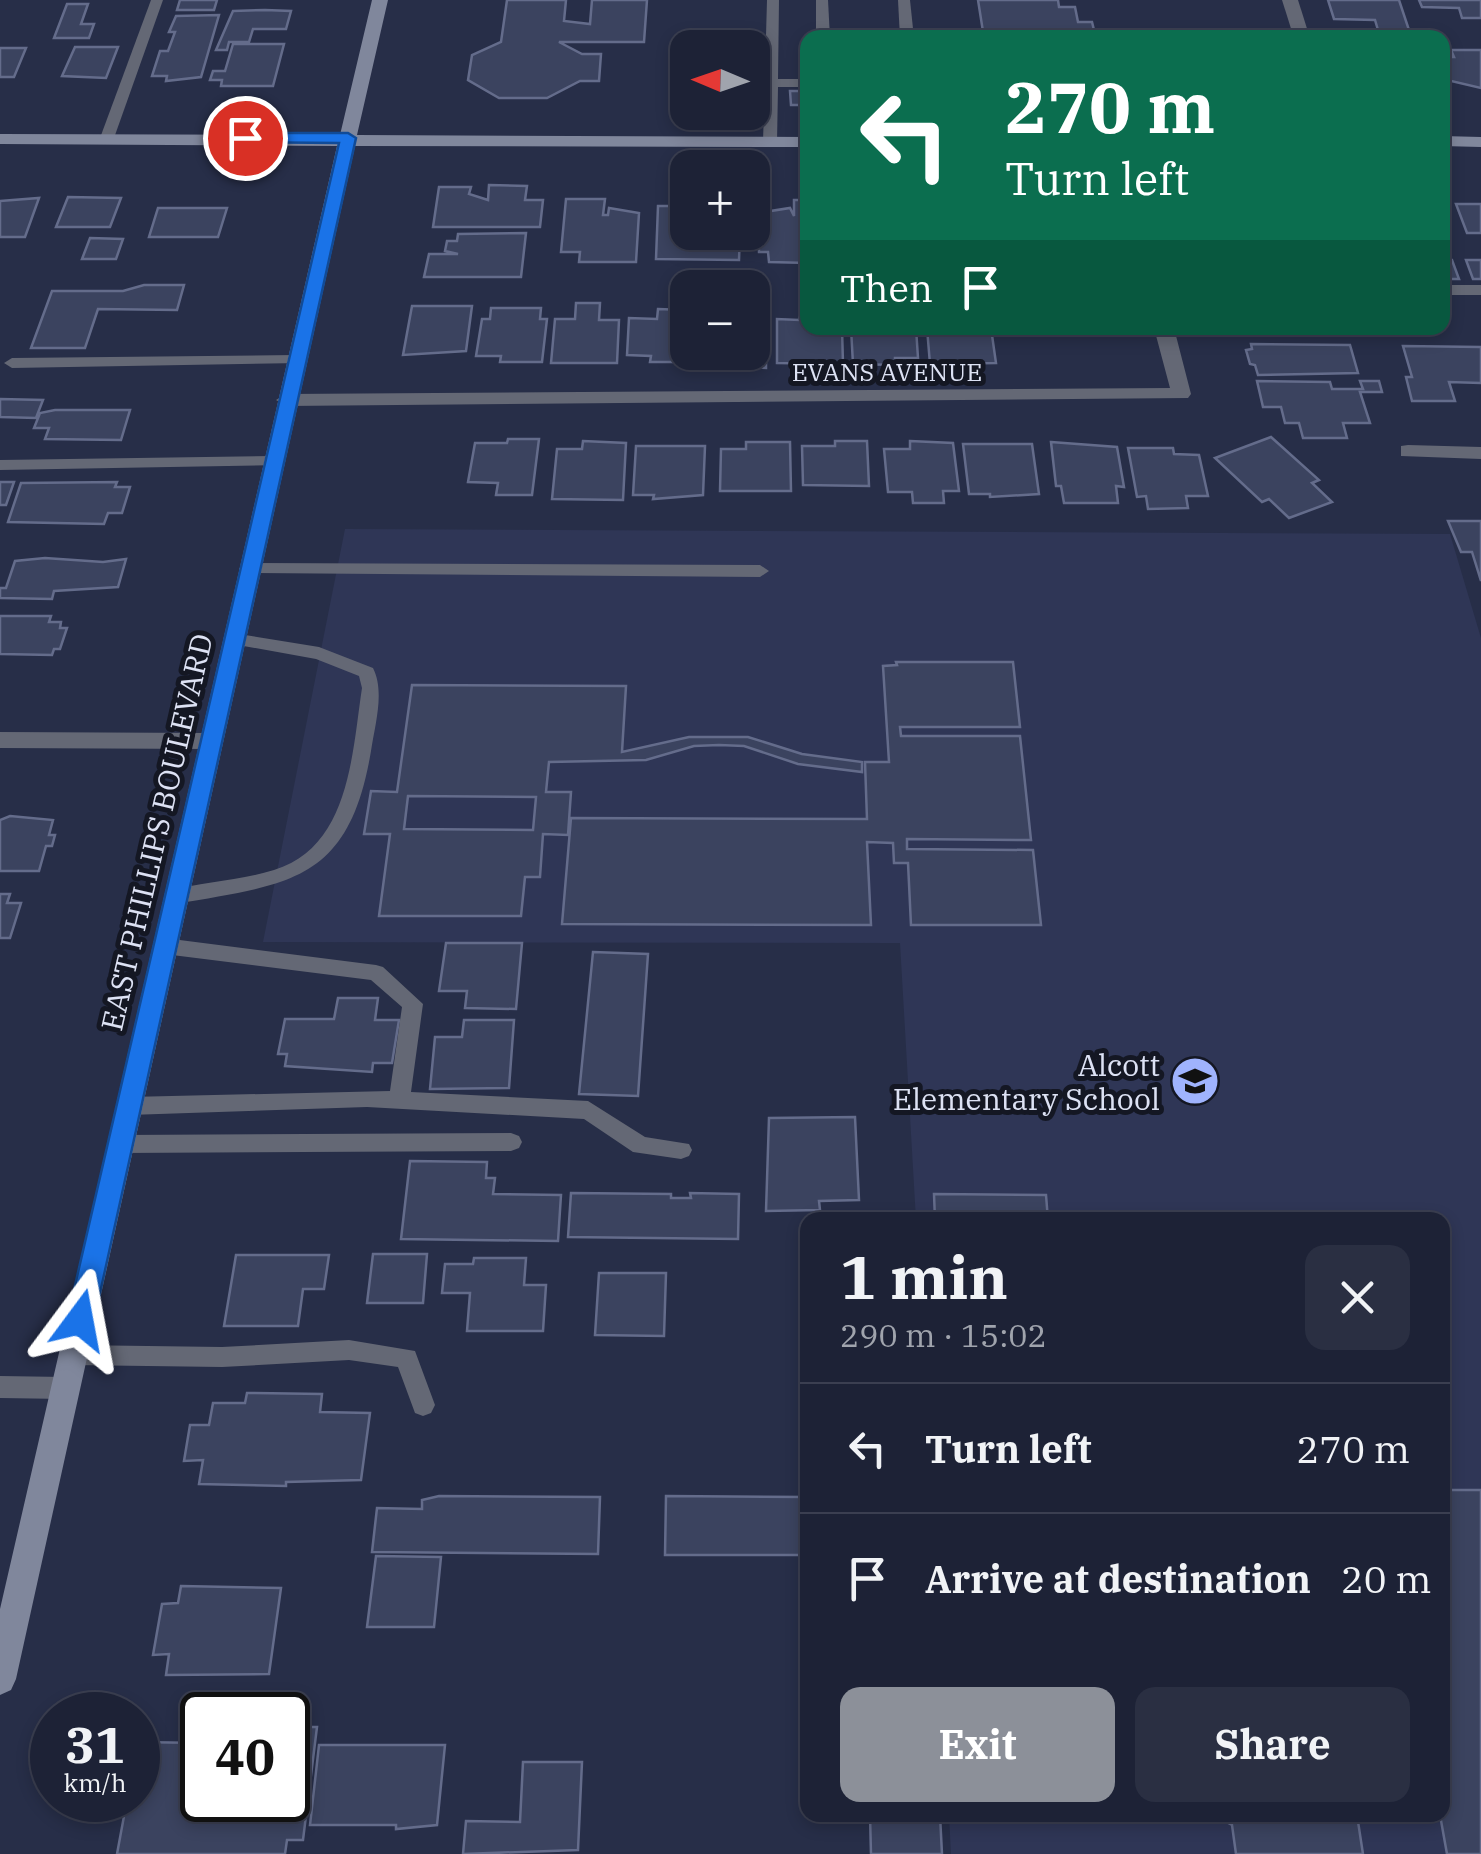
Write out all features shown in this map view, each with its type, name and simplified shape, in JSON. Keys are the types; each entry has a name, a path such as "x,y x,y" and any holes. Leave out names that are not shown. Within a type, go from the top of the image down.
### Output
{"street":[{"name":"EAST PHILLIPS BOULEVARD","path":"0,1679 272,461 380,0"},
{"path":"1290,0 1299,30"},
{"path":"0,139 800,142"},
{"path":"1450,142 1481,142"},
{"name":"EVANS AVENUE","path":"286,400 1180,394 1166,335"},
{"path":"1408,451 1481,453"},
{"path":"0,740 210,741"}],"lane":[{"path":"107,138 157,0"},
{"path":"770,142 772,0"},
{"path":"822,0 822,30"},
{"path":"904,0 906,30"},
{"path":"772,83 800,83"},
{"path":"1450,290 1481,290"},
{"path":"12,363 296,360"},
{"path":"0,464 272,461"},
{"path":"248,569 760,570"},
{"path":"175,898 286,874 319,857 348,812 371,688 367,672 319,653 233,639"},
{"path":"164,946 376,973 413,1004 399,1100"},
{"path":"128,1106 399,1100 588,1110 642,1146 681,1150"},
{"path":"120,1144 510,1142"},
{"path":"73,1354 222,1356 349,1350 407,1358 423,1404"},
{"path":"0,1387 65,1388"}],"shaded area":[{"path":"345,529 1450,534 1481,638 1481,1854 951,1854 949,1822 1450,1822 1450,1212 916,1212 900,943 263,942"}],"building":[{"path":"180,0 217,0 214,10 177,10"},
{"path":"507,0 566,0 564,21 590,24 592,0 647,0 644,42 559,42 582,54 601,54 599,81 580,81 547,98 499,98 468,80 472,55 501,42"},
{"path":"978,0 1058,0 1059,7 1075,7 1078,22 1092,22 1094,30 983,30"},
{"path":"1328,0 1399,0 1409,30 1378,30 1375,20 1334,19"},
{"path":"1419,0 1481,0 1481,18 1462,18 1459,8 1422,7"},
{"path":"67,4 88,4 81,24 94,24 89,38 54,38"},
{"path":"233,11 291,11 286,29 253,29 249,42 229,42 227,50 216,50"},
{"path":"219,15 201,77 166,81 167,76 152,76 160,51 168,51 175,32 169,32 176,16"},
{"path":"233,44 284,44 273,86 221,86 222,80 210,80 213,71 225,71"},
{"path":"75,47 118,47 106,78 62,76"},
{"path":"0,48 26,48 14,77 0,77"},
{"path":"1451,50 1481,50 1481,88 1451,81 1450,57 1454,57"},
{"path":"790,91 800,91 800,105 791,105"},
{"path":"489,185 527,186 525,200 543,200 540,227 433,227 439,187 471,187 469,194 488,200"},
{"path":"68,197 121,198 110,227 56,227"},
{"path":"39,198 25,237 0,237 0,201"},
{"path":"566,199 605,199 603,215 608,215 609,208 639,213 636,262 579,262 580,252 561,252"},
{"path":"794,200 800,200 800,263 769,262 768,252 759,250 770,250 770,211 790,208 794,216"},
{"path":"1456,204 1481,204 1481,233 1467,233"},
{"path":"658,206 670,206 670,250 739,250 739,260 656,259"},
{"path":"158,208 227,208 218,237 149,237"},
{"path":"526,233 521,277 424,277 429,254 458,254 445,251 447,241 457,241 458,234"},
{"path":"90,238 123,239 116,259 82,259"},
{"path":"1450,260 1452,260 1459,279 1450,279"},
{"path":"1466,260 1481,260 1481,279 1473,279"},
{"path":"144,285 184,285 177,310 98,309 85,348 31,348 52,291 123,291"},
{"path":"576,303 600,303 599,320 619,320 617,363 551,363 555,319 575,319"},
{"path":"412,306 472,306 466,351 403,355"},
{"path":"491,308 541,308 540,319 547,319 542,362 500,362 501,356 476,356 482,319 490,319"},
{"path":"658,309 670,309 670,362 650,362 651,356 627,355 629,318 657,319"},
{"path":"800,312 800,335 842,335 843,364 777,363 777,319 799,320"},
{"path":"851,335 916,335 918,358 895,358 895,365 853,364"},
{"path":"928,335 992,335 996,363 930,364"},
{"path":"1251,344 1350,345 1358,373 1258,375 1246,350 1252,349"},
{"path":"1403,346 1481,347 1481,383 1449,382 1455,401 1412,401 1406,377 1412,377"},
{"path":"1257,381 1330,382 1332,389 1363,389 1360,381 1379,381 1382,392 1360,392 1370,423 1343,423 1347,438 1303,438 1299,423 1285,423 1281,407 1263,407"},
{"path":"0,399 43,400 36,418 0,417"},
{"path":"130,410 121,440 45,439 49,428 34,428 40,413"},
{"path":"1271,437 1319,480 1312,483 1332,502 1289,518 1269,499 1262,502 1215,458"},
{"path":"508,439 539,439 532,495 496,495 498,483 468,482 475,443 507,443"},
{"path":"583,441 626,443 623,500 552,499 557,449 582,449"},
{"path":"835,441 867,441 869,486 803,485 802,446 835,446"},
{"path":"910,441 953,443 959,491 943,491 944,503 913,503 912,492 888,492 884,449 910,449"},
{"path":"746,442 790,442 791,491 720,491 721,449 746,449"},
{"path":"1051,442 1117,447 1124,487 1116,486 1118,503 1064,503 1061,486 1056,486"},
{"path":"963,444 1032,444 1039,494 969,494"},
{"path":"636,446 705,446 703,495 653,499 654,495 633,495"},
{"path":"1128,448 1173,448 1174,454 1199,455 1208,496 1186,496 1188,508 1148,509 1146,496 1137,497"},
{"path":"0,482 14,482 6,505 0,505"},
{"path":"117,482 115,487 130,487 122,513 108,513 104,524 8,522 21,483"},
{"path":"1448,521 1481,521 1481,581 1472,552 1461,552"},
{"path":"45,558 103,562 126,559 118,587 54,591 52,599 0,598 0,588 6,588 15,561"},
{"path":"0,616 51,616 49,622 61,622 60,628 67,628 60,649 54,649 52,655 0,654"},
{"path":"896,662 1013,662 1020,727 900,727 901,736 1020,736 1031,840 907,839 907,849 1033,850 1041,925 911,925 908,863 894,863 893,843 867,842 871,925 562,924 571,818 867,819 865,762 889,762 883,666 897,665"},
{"path":"412,685 626,686 622,752 689,737 748,737 802,754 862,762 862,772 798,764 744,746 719,745 694,746 646,760 549,762 546,792 571,792 568,835 543,834 540,877 525,877 521,916 379,916 390,834 364,834 371,791 397,792","holes":["408,796 536,797 533,830 404,829"]},
{"path":"10,816 53,820 49,835 55,835 52,846 46,846 39,871 0,871 0,820"},
{"path":"0,894 10,894 7,903 21,903 10,938 0,938"},
{"path":"446,943 522,943 516,1009 465,1008 467,991 439,991"},
{"path":"593,952 648,954 638,1096 579,1094"},
{"path":"338,998 378,998 375,1020 399,1020 392,1063 373,1063 372,1072 285,1066 287,1054 278,1054 285,1019 334,1019"},
{"path":"464,1020 514,1020 509,1088 430,1089 435,1037 462,1037"},
{"path":"855,1117 859,1200 819,1201 820,1210 766,1211 769,1118"},
{"path":"410,1161 487,1162 486,1178 495,1178 493,1194 561,1195 558,1241 401,1239"},
{"path":"571,1193 671,1194 671,1198 691,1198 690,1193 739,1194 738,1239 568,1237"},
{"path":"934,1194 1046,1195 1047,1212 935,1212"},
{"path":"373,1254 427,1254 423,1303 367,1303"},
{"path":"236,1255 329,1255 324,1289 303,1289 298,1326 224,1326"},
{"path":"474,1258 526,1258 524,1285 546,1285 543,1331 467,1331 470,1293 442,1293 445,1264 473,1264"},
{"path":"599,1273 666,1273 664,1336 595,1335"},
{"path":"247,1393 322,1394 320,1412 370,1413 361,1480 286,1482 286,1486 199,1484 203,1460 184,1461 190,1425 209,1425 213,1403 245,1403"},
{"path":"1450,1490 1481,1490 1481,1854 1447,1854 1441,1822 1450,1822"},
{"path":"439,1496 600,1497 598,1554 372,1552 377,1508 422,1509 422,1500"},
{"path":"666,1496 800,1497 800,1555 665,1555"},
{"path":"376,1556 441,1557 434,1627 367,1627"},
{"path":"181,1586 281,1588 269,1674 166,1675 169,1654 153,1655 162,1604 178,1603"},
{"path":"310,1727 317,1727 310,1784"},
{"path":"160,1742 180,1743 180,1822 305,1822 303,1840 287,1840 285,1854 117,1854 123,1822 160,1822"},
{"path":"319,1745 445,1745 437,1825 396,1829 396,1825 310,1825"},
{"path":"523,1762 582,1762 578,1850 463,1854 466,1821 520,1822"},
{"path":"870,1822 940,1822 942,1854 871,1854"},
{"path":"1226,1822 1358,1822 1363,1854 1236,1854 1232,1825"}],"place":[{"name":"Alcott Elementary School","path":"1195,1081"}],"route":[{"path":"80,1320 348,138 245,138"}]}
